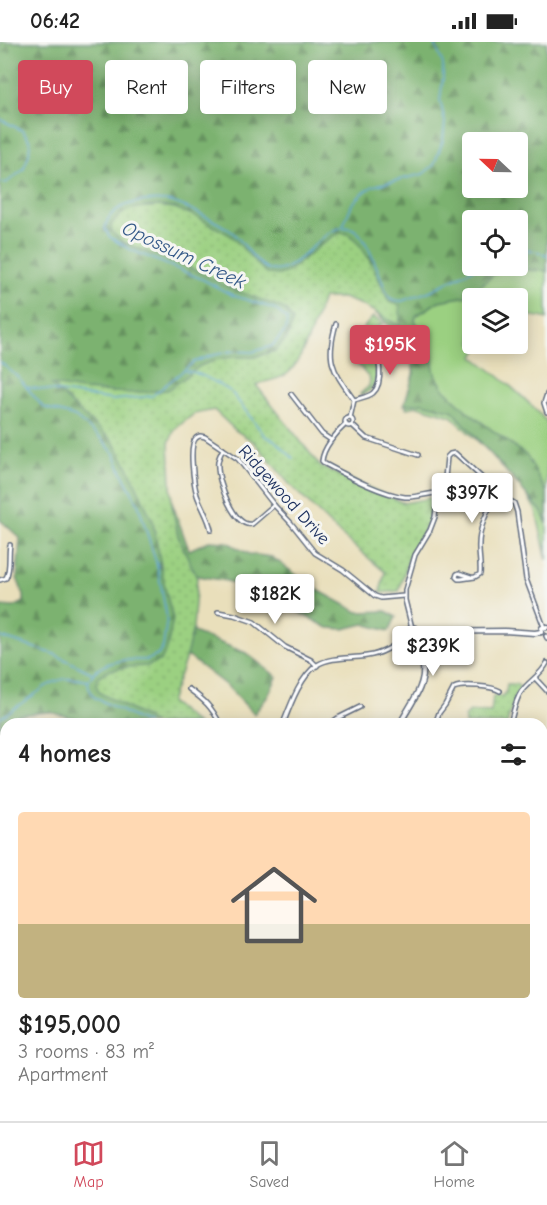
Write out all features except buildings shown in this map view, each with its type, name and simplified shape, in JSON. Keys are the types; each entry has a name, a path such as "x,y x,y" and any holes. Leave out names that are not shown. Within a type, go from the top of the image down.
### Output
{"street":[{"path":"336,324 331,340 331,360 337,375 354,400 350,418 346,420 346,424 339,430 323,454 323,463 382,491 405,497 438,493"},
{"path":"354,400 371,394 378,386 379,380 380,369 375,351 364,339"},
{"path":"291,394 322,434 332,440"},
{"path":"547,394 544,404 547,412"},
{"path":"350,418 353,421 352,425"},
{"path":"346,424 352,425 366,438 418,455"},
{"name":"Ridgewood Drive","path":"211,531 193,477 194,440 201,436 238,459 315,553 343,570 371,594 381,598 404,596"},
{"path":"223,449 218,460 221,484 229,504 243,523 252,525 274,505"},
{"path":"453,453 507,500 514,503 526,579 545,627 541,632 535,633 418,632 416,628 412,628 404,596 409,573 415,555 435,517 438,493 445,478 447,457 453,453"},
{"path":"471,577 480,574 478,547 480,533 494,500 500,494"},
{"path":"0,580 9,574 10,545"},
{"path":"218,612 254,622 285,647 311,660 317,666"},
{"path":"286,718 304,680 317,666 336,659 369,656 388,650 412,628"},
{"path":"414,639 418,632"},
{"path":"541,632 547,636"},
{"path":"402,718 419,690 423,673 414,639 407,635"},
{"path":"512,718 519,696 547,663"},
{"path":"535,678 547,691"},
{"path":"437,718 454,688 464,686 495,688 500,691"},
{"path":"189,689 204,700 217,718"},
{"path":"338,718 360,707"}],"green space":[{"path":"0,42 547,42 547,271 528,270 528,210 462,210 462,276 492,276 478,288 462,288 462,297 439,301 416,316 415,321 429,341 435,374 444,389 468,412 527,456 547,493 547,524 541,511 453,411 422,403 404,405 414,373 412,362 400,337 358,295 323,295 256,382 254,392 311,467 416,527 399,591 383,592 386,571 262,446 202,401 148,416 164,480 189,550 209,541 227,542 249,554 272,557 314,588 358,612 386,611 396,617 389,631 364,624 344,629 328,628 267,595 227,581 181,573 163,559 159,562 159,567 177,580 185,594 193,632 246,653 277,677 268,696 254,714 228,687 189,657 178,658 160,698 184,718 74,718 49,712 19,715 16,718 0,718 0,606 14,607 24,602 17,578 20,538 0,520"},
{"path":"158,206 175,208 195,216 232,236 268,274 279,275 287,272 340,233 348,234 355,240 369,260 389,302 400,305 400,326 362,305 343,298 323,298 308,339 293,368 283,376 256,385 321,467 404,503 430,498 434,501 429,522 410,554 399,591 380,593 385,572 340,534 291,486 254,442 235,430 214,410 194,414 175,429 169,443 172,505 178,536 197,578 193,628 185,660 170,702 190,718 146,718 100,693 96,685 98,677 107,671 147,666 161,660 167,648 173,619 153,522 127,465 112,440 52,385 82,390 131,393 168,390 200,366 218,359 254,357 275,351 287,338 293,321 285,309 230,288 181,263 123,242 112,232 111,225 121,214 138,208"},
{"path":"528,267 547,267 547,319 528,315 528,288 462,288 462,354 476,354 474,357 530,404 547,422 547,560 536,511 524,490 504,466 451,416 418,406 406,408 416,359 407,307 474,276 528,276"},
{"path":"373,317 383,323 367,335 362,334 359,339 370,347 376,361 377,372 372,388 361,395 369,386 370,379 357,361 354,346 358,334"},
{"path":"507,684 516,684 520,687 509,718 465,718 470,712 491,713 493,696 503,696"}],"waterway":[{"path":"343,226 352,204 373,186 423,174 434,165 443,140 445,122 440,100 443,64 434,42"},
{"path":"0,119 23,131 30,141 29,155 23,170 6,183 0,182"},
{"name":"Opossum Creek","path":"26,387 114,400 152,396 194,362 232,351 252,352 272,346 286,330 287,319 275,309 232,295 202,279 129,249 110,237 105,229 110,216 121,207 135,202 172,202 200,214 232,232 261,265 277,270 288,267 331,232 342,228 353,229 363,239 373,257 387,293 394,300 402,301 430,291 462,275"},
{"name":"Opossum Creek","path":"528,250 547,256"},
{"path":"0,362 19,378 43,407 75,417 102,439 115,455 138,504 157,565 167,618 163,647 158,655 147,660 124,660 107,664 95,671 88,681 94,697 135,718"},
{"path":"185,371 203,376 230,391"},
{"path":"232,393 265,436 274,440 293,458"},
{"path":"0,637 38,649"},
{"path":"41,650 92,673"},
{"path":"43,688 65,679 88,681"},
{"path":"0,718 41,690"}]}
